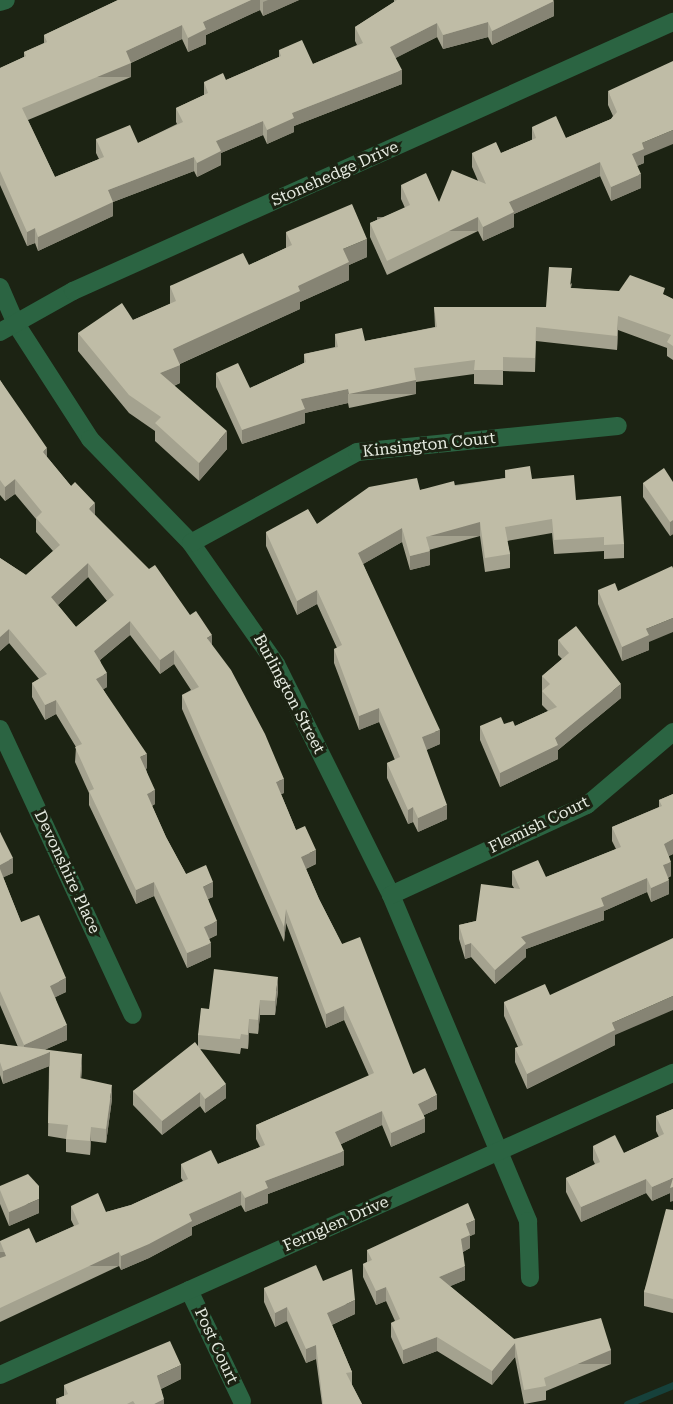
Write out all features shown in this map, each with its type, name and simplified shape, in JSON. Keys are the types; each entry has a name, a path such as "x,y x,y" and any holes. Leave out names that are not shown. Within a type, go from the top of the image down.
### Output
{"street":[{"path":"0,2 6,0"},
{"name":"Stonehedge Drive","path":"8,328 72,291 673,22"},
{"name":"Burlington Street","path":"0,287 8,328 90,439 191,543 276,664 390,895 528,1221 530,1278"},
{"name":"Kinsington Court","path":"191,543 357,452 618,426"},
{"name":"Devonshire Place","path":"0,729 133,1015"},
{"name":"Flemish Court","path":"390,895 587,805 673,732"},
{"name":"Fernglen Drive","path":"0,1375 673,1073"},
{"name":"Post Court","path":"189,1290 242,1401"}],"building":[{"path":"118,0 251,0 203,22 206,29 188,38 182,25 126,51 131,63 22,108 55,177 104,157 96,139 130,125 138,143 183,122 176,108 208,93 204,82 223,73 226,80 281,56 279,50 302,40 313,64 363,43 355,27 397,0 554,1 492,31 488,22 443,35 437,23 390,47 402,70 292,113 294,118 267,130 263,121 216,141 221,151 197,163 194,157 108,190 113,202 38,237 35,228 27,232 0,171 0,68 26,56 24,52 47,42 44,35"},
{"path":"673,61 673,130 642,143 644,149 632,154 641,174 611,187 600,162 509,202 514,212 483,227 478,217 387,261 370,223 410,205 401,185 426,173 439,202 452,170 486,184 472,153 496,142 501,153 536,138 532,127 556,116 566,138 611,119 617,112 608,91"},
{"path":"352,204 367,239 343,249 349,262 298,286 300,291 173,349 180,365 160,373 227,431 199,463 155,423 161,417 129,395 78,333 122,303 133,320 176,301 170,286 243,253 249,265 292,245 286,232"},
{"path":"549,267 572,268 570,288 619,291 630,275 665,288 663,294 673,299 673,346 667,342 671,335 618,316 617,336 536,327 535,358 503,357 503,370 474,370 475,360 414,368 416,380 349,394 348,389 301,399 305,409 242,430 216,373 238,363 250,388 306,362 304,354 338,347 335,334 362,328 365,341 437,327 434,307 546,307"},
{"path":"0,380 47,448 43,452 71,486 75,482 95,503 89,509 149,569 155,565 190,615 196,611 212,635 207,638 231,670 265,734 284,779 276,782 296,830 305,826 316,850 301,857 319,899 342,944 360,937 413,1074 425,1068 437,1095 418,1104 425,1118 391,1133 382,1111 335,1132 344,1151 265,1181 268,1188 245,1198 241,1191 189,1214 192,1221 149,1244 121,1256 119,1252 0,1308 0,1258 6,1256 0,1241 29,1228 36,1243 79,1224 71,1206 98,1193 106,1212 131,1205 188,1179 181,1164 211,1150 218,1164 265,1145 256,1125 374,1073 344,1006 326,1014 286,909 284,927 182,695 199,687 174,650 160,660 130,621 94,651 107,673 96,679 147,754 140,757 155,790 147,794 186,874 206,865 213,882 203,887 217,921 204,927 211,943 187,953 154,882 136,890 89,791 94,789 75,747 82,744 56,700 45,705 32,683 47,674 9,629 0,637 0,558 26,575 60,545 36,518 42,512 15,479 5,487 0,480","holes":["88,563 114,595 76,627 51,597"]},
{"path":"530,466 532,479 574,475 576,500 621,496 624,544 604,545 604,537 554,540 552,519 505,527 510,554 485,558 480,522 426,537 430,551 410,556 402,528 358,553 440,730 422,737 447,805 418,818 413,807 408,810 387,763 400,757 379,708 359,716 334,649 342,645 317,590 297,601 266,532 308,509 317,524 369,487 417,478 420,490 454,481 455,486 506,478 505,470"},
{"path":"664,468 673,482 673,520 670,522 643,483"},
{"path":"672,566 673,618 646,629 649,635 622,647 598,590 615,583 618,591"},
{"path":"576,626 621,684 555,738 558,745 500,773 480,726 501,717 504,724 513,721 515,726 557,707 542,691 550,684 542,676 569,653 558,640"},
{"path":"673,794 673,839 664,844 671,862 663,865 669,880 651,888 647,878 601,898 604,906 521,937 526,943 495,970 471,943 465,945 459,925 476,921 481,884 520,889 512,871 538,860 546,877 621,847 612,827 662,806 659,800"},
{"path":"0,832 13,858 0,865"},
{"path":"0,869 21,922 39,915 66,978 50,986 67,1025 24,1045 0,991"},
{"path":"673,938 673,996 612,1023 615,1030 527,1074 515,1048 523,1045 504,1002 545,984 550,995"},
{"path":"214,969 278,977 275,1001 260,1000 258,1020 249,1019 248,1035 241,1034 240,1039 198,1035 201,1008 209,1009"},
{"path":"195,1042 226,1084 205,1099 200,1092 162,1121 133,1091"},
{"path":"0,1044 82,1054 80,1078 112,1085 106,1129 91,1127 90,1141 66,1139 68,1125 48,1123 50,1052 3,1071 0,1062"},
{"path":"673,1109 673,1178 652,1187 646,1179 581,1207 566,1178 600,1162 593,1146 615,1135 624,1153 664,1134 656,1116"},
{"path":"28,1174 39,1186 39,1199 9,1212 0,1186"},
{"path":"468,1203 475,1220 466,1224 470,1235 461,1239 465,1266 439,1277 514,1339 601,1318 611,1350 544,1378 546,1386 524,1390 515,1343 492,1371 437,1337 403,1350 391,1323 400,1319 386,1287 376,1291 363,1264 372,1260 367,1250"},
{"path":"666,1209 673,1210 673,1299 644,1292"},
{"path":"316,1265 323,1281 352,1269 355,1300 327,1313 352,1372 346,1373 362,1404 323,1404 316,1345 306,1349 287,1307 275,1313 264,1288"},
{"path":"170,1341 181,1365 157,1376 164,1399 154,1404 135,1404 133,1401 127,1404 59,1404 56,1399 68,1394 64,1385"}],"waterway":[{"path":"627,1404 673,1385"}]}
